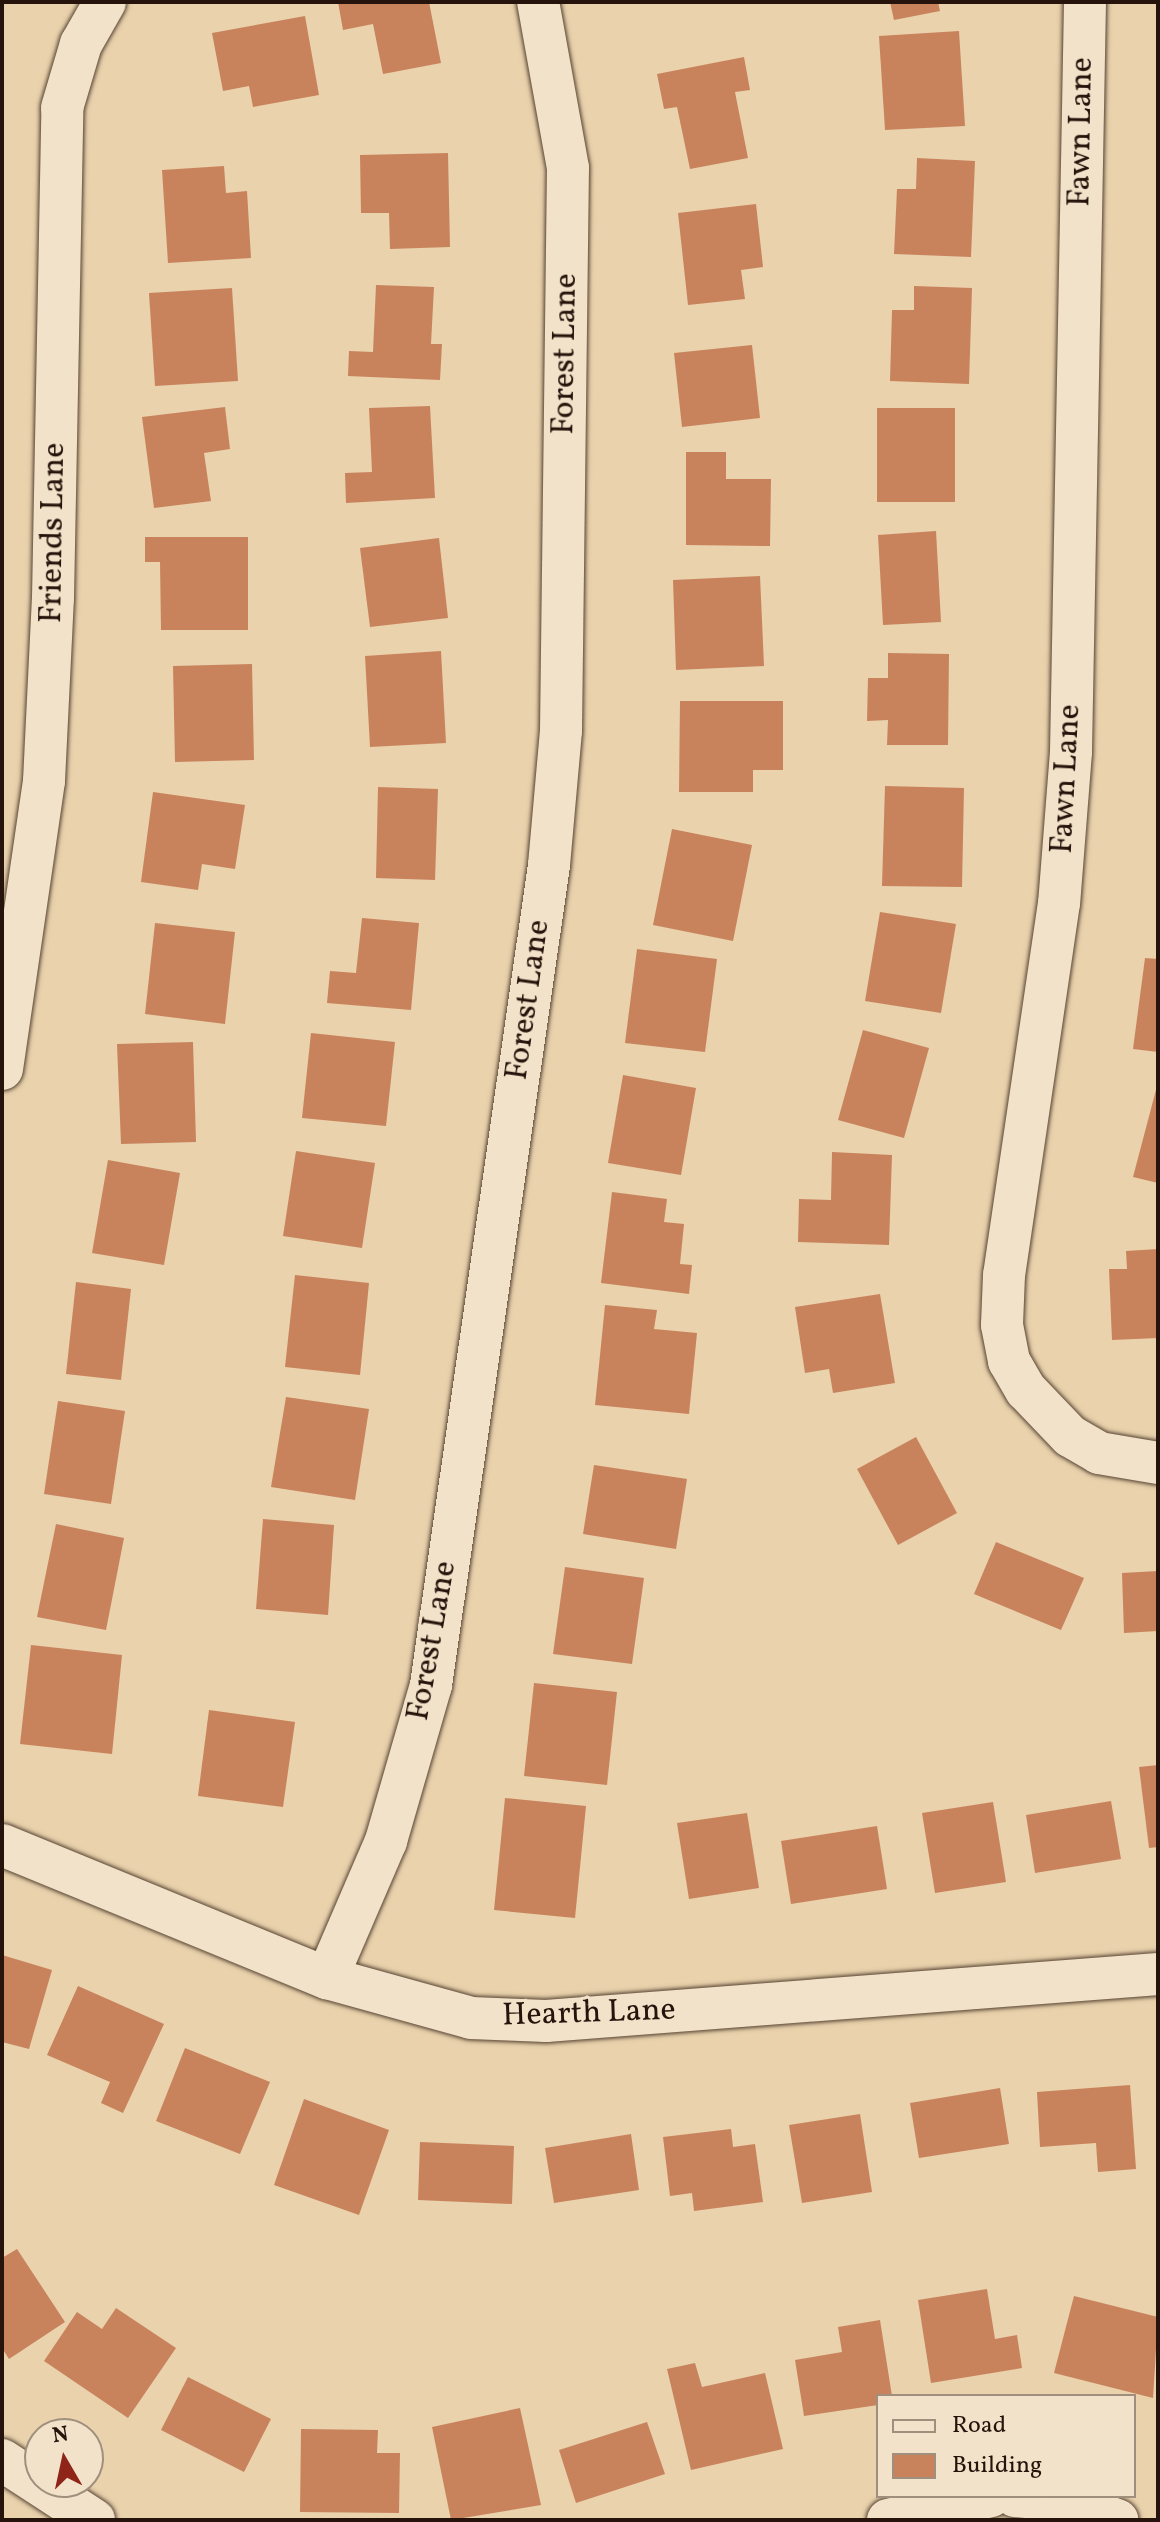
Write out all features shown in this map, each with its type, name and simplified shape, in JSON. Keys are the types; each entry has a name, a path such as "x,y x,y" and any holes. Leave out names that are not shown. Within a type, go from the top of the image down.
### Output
{"street":[{"name":"Friends Lane","path":"2,1069 44,781 53,598 62,108 81,44 105,2"},
{"name":"Forest Lane","path":"327,1978 386,1841 431,1685 549,865 561,731 568,168 538,2"},
{"name":"Fawn Lane","path":"1085,2 1071,752 1059,903 1004,1275 1002,1325 1009,1361 1026,1390 1070,1436 1099,1453 1158,1463"},
{"name":"Hearth Lane","path":"2,1845 327,1978 471,2018 546,2021 1158,1974"},
{"path":"2,2460 94,2520"},
{"path":"888,2520 982,2498"},
{"path":"1038,2498 1062,2500 1117,2520"}],"building":[{"path":"338,2 429,2 441,63 383,74 373,24 343,30"},
{"path":"890,2 938,2 940,11 894,20"},
{"path":"305,16 319,95 253,107 249,86 223,91 212,33"},
{"path":"959,31 965,126 885,130 879,36"},
{"path":"744,57 750,90 735,92 748,158 690,169 677,107 664,109 657,74"},
{"path":"448,153 450,247 390,249 389,213 361,213 360,155"},
{"path":"917,158 975,161 971,257 894,254 897,189 916,189"},
{"path":"224,166 226,193 247,191 251,258 168,263 162,170"},
{"path":"756,204 763,267 741,270 745,299 688,305 678,213"},
{"path":"376,285 434,287 431,344 442,344 440,380 348,376 349,351 373,352"},
{"path":"914,286 972,288 969,384 890,381 892,310 914,310"},
{"path":"232,288 238,381 155,386 149,293"},
{"path":"752,345 760,418 682,427 674,353"},
{"path":"430,406 435,498 346,503 345,473 372,472 369,408"},
{"path":"225,407 230,449 204,453 211,501 154,508 142,417"},
{"path":"877,408 955,408 955,502 877,502"},
{"path":"686,452 726,452 726,479 771,479 770,546 686,545"},
{"path":"936,531 941,622 883,625 878,535"},
{"path":"145,537 248,537 248,630 161,630 160,562 145,562"},
{"path":"439,538 448,618 370,627 360,548"},
{"path":"760,576 764,666 676,670 673,580"},
{"path":"441,651 446,743 370,747 365,656"},
{"path":"888,653 949,654 948,745 887,745 888,720 867,721 868,678 888,678"},
{"path":"252,664 254,760 175,762 173,666"},
{"path":"680,701 783,701 783,770 753,770 753,792 679,792"},
{"path":"885,786 964,788 962,887 882,886"},
{"path":"378,787 438,789 435,880 376,878"},
{"path":"153,792 245,805 235,869 202,864 198,890 141,882"},
{"path":"672,829 752,845 733,941 653,925"},
{"path":"880,912 956,924 941,1013 865,1001"},
{"path":"362,918 419,923 411,1010 327,1003 330,971 356,973"},
{"path":"155,923 235,932 225,1024 145,1014"},
{"path":"637,949 717,959 705,1052 625,1043"},
{"path":"1145,958 1158,959 1158,1052 1133,1049"},
{"path":"863,1030 929,1048 904,1138 838,1120"},
{"path":"311,1033 395,1042 386,1126 302,1118"},
{"path":"193,1042 196,1142 121,1144 117,1044"},
{"path":"623,1075 696,1088 681,1175 608,1163"},
{"path":"1158,1086 1158,1183 1133,1177"},
{"path":"296,1151 375,1163 362,1248 283,1236"},
{"path":"832,1152 892,1155 889,1245 798,1242 799,1199 831,1200"},
{"path":"108,1160 180,1173 164,1265 92,1253"},
{"path":"612,1192 667,1199 664,1222 684,1224 680,1264 692,1265 689,1294 601,1283"},
{"path":"1158,1249 1158,1338 1112,1340 1109,1269 1127,1269 1126,1251"},
{"path":"295,1275 369,1283 360,1375 285,1367"},
{"path":"76,1282 131,1289 121,1380 66,1374"},
{"path":"880,1294 895,1383 833,1393 829,1369 805,1373 795,1307"},
{"path":"605,1305 657,1310 654,1329 697,1333 689,1414 595,1405"},
{"path":"286,1397 369,1409 355,1500 271,1487"},
{"path":"58,1401 125,1411 111,1504 44,1494"},
{"path":"916,1437 957,1513 898,1545 857,1469"},
{"path":"594,1465 687,1479 676,1549 583,1534"},
{"path":"263,1519 334,1525 328,1615 256,1609"},
{"path":"56,1524 124,1538 106,1630 37,1617"},
{"path":"996,1542 1084,1578 1061,1630 974,1594"},
{"path":"565,1567 644,1578 632,1664 553,1654"},
{"path":"1158,1571 1158,1631 1124,1633 1122,1573"},
{"path":"31,1645 122,1655 112,1754 20,1744"},
{"path":"534,1683 617,1692 607,1785 524,1776"},
{"path":"209,1710 295,1722 283,1807 198,1796"},
{"path":"1158,1765 1158,1847 1149,1848 1139,1767"},
{"path":"505,1798 586,1806 575,1918 494,1910"},
{"path":"1111,1801 1121,1859 1035,1873 1026,1815"},
{"path":"993,1802 1006,1882 935,1893 922,1813"},
{"path":"747,1813 759,1888 689,1899 677,1823"},
{"path":"877,1826 887,1889 791,1904 781,1841"},
{"path":"2,1955 52,1970 29,2049 2,2042"},
{"path":"78,1986 164,2024 123,2113 101,2103 110,2082 47,2055"},
{"path":"185,2048 270,2082 240,2154 156,2121"},
{"path":"1130,2085 1136,2169 1098,2172 1096,2143 1040,2147 1037,2092"},
{"path":"1000,2088 1009,2144 919,2158 910,2103"},
{"path":"304,2099 389,2130 359,2215 274,2185"},
{"path":"860,2114 872,2192 802,2203 789,2125"},
{"path":"731,2129 733,2147 755,2144 763,2202 694,2211 692,2193 670,2196 663,2137"},
{"path":"631,2134 639,2190 554,2203 545,2148"},
{"path":"420,2142 514,2146 512,2204 418,2200"},
{"path":"17,2249 65,2322 9,2359 2,2348 2,2258"},
{"path":"987,2289 995,2339 1017,2335 1022,2368 931,2383 918,2300"},
{"path":"1074,2296 1158,2317 1153,2398 1054,2373"},
{"path":"116,2308 176,2348 128,2418 44,2361 77,2312 102,2329"},
{"path":"880,2320 892,2394 876,2394 876,2405 804,2416 795,2360 842,2352 838,2327"},
{"path":"695,2363 702,2387 765,2373 783,2449 691,2470 667,2369"},
{"path":"188,2377 271,2419 244,2472 161,2430"},
{"path":"520,2408 541,2505 451,2520 432,2427"},
{"path":"647,2422 665,2474 576,2503 559,2450"},
{"path":"301,2429 378,2430 377,2453 400,2453 399,2513 300,2512"}]}
